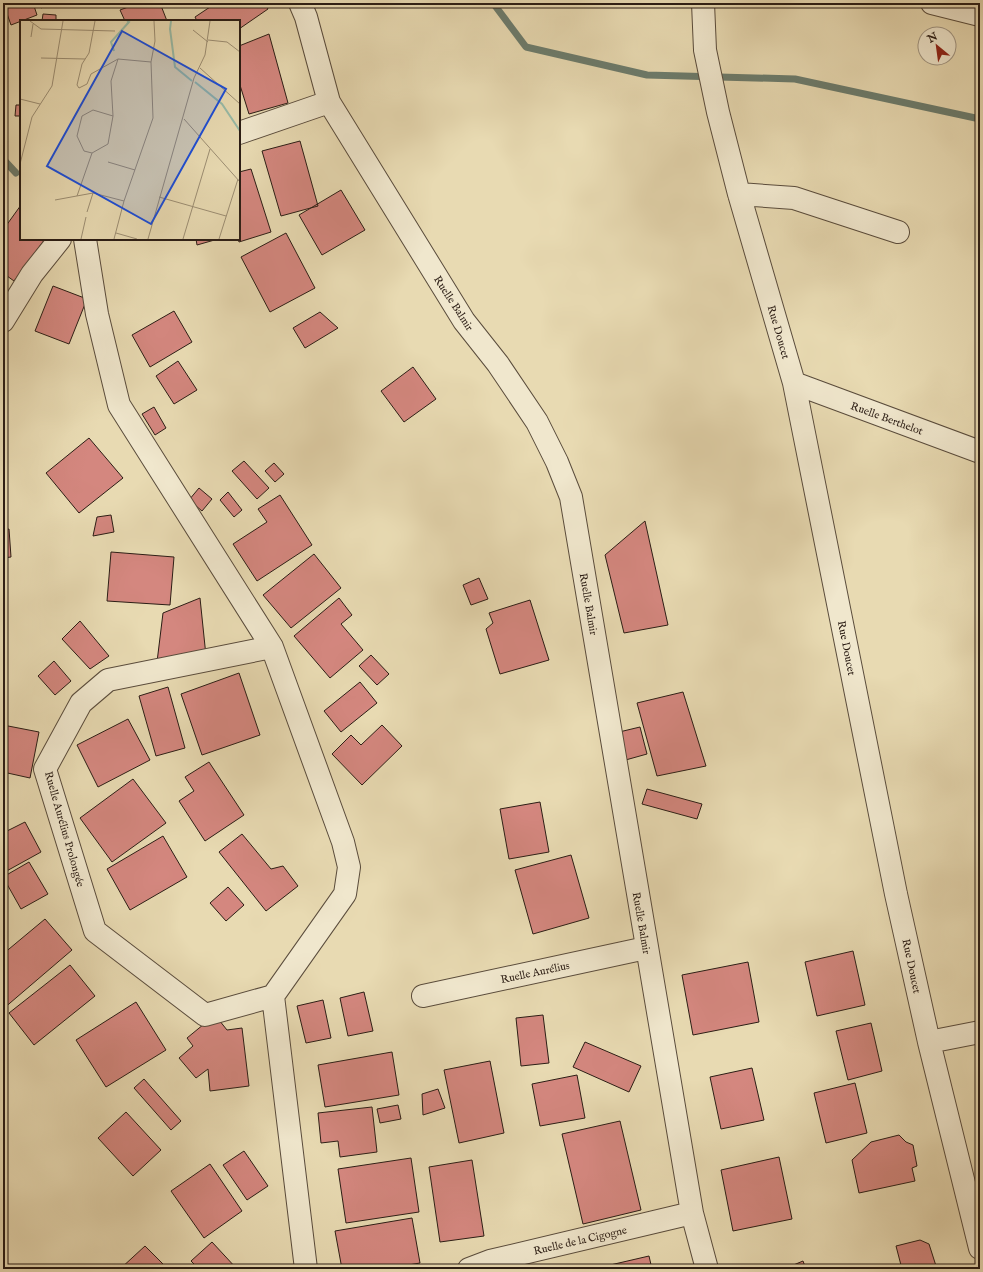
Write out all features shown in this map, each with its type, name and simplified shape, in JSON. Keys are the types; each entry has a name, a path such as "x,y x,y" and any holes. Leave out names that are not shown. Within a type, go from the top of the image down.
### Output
{"street":[{"name":"Ruelle Balmir","path":"300,3 306,17 329,102 464,321 498,364 536,422 557,462 571,497 692,1213 707,1269"},
{"name":"Rue Doucet","path":"702,3 705,50 718,112 739,194 794,384 896,894 929,1042 980,1248"},
{"path":"932,3 980,15"},
{"path":"240,133 329,102"},
{"path":"739,194 794,198 898,232"},
{"path":"3,321 32,274 59,240"},
{"path":"85,240 96,314 119,405 272,647 342,842 349,867 345,894 273,996 306,1269"},
{"name":"Ruelle Berthelot","path":"794,384 980,452"},
{"name":"Ruelle Aurélius Prolongée","path":"272,647 108,680 81,703 45,769 95,931 205,1015 273,996"},
{"name":"Ruelle Aurélius","path":"423,996 646,948"},
{"path":"929,1042 980,1032"},
{"name":"Ruelle de la Cigogne","path":"469,1269 490,1261 692,1213"}],"building":[{"path":"19,3 33,3 37,15 20,20 20,22 11,25 5,8"},
{"path":"39,3 51,3 41,8"},
{"path":"139,3 160,3 167,20 125,20 120,10"},
{"path":"216,3 265,3 268,9 240,28 240,20 196,20 195,17"},
{"path":"43,14 56,15 56,20 42,20"},
{"path":"269,34 288,103 249,114 240,85 240,46"},
{"path":"16,105 20,105 20,116 15,116"},
{"path":"300,141 318,206 281,216 262,151"},
{"path":"251,169 271,232 239,242 238,240 240,240 240,172"},
{"path":"341,190 365,230 322,255 299,215"},
{"path":"20,206 20,240 44,240 14,281 3,273 3,230"},
{"path":"286,233 315,288 270,312 241,257"},
{"path":"196,240 214,240 197,245"},
{"path":"53,286 87,299 69,344 35,331"},
{"path":"174,311 192,342 150,367 132,335"},
{"path":"320,312 338,328 305,348 293,328"},
{"path":"178,361 197,390 174,404 156,376"},
{"path":"413,367 436,399 404,422 381,391"},
{"path":"3,397 7,410 3,411"},
{"path":"154,407 166,428 155,435 142,414"},
{"path":"89,438 123,478 79,513 46,473"},
{"path":"244,461 269,488 257,499 232,471"},
{"path":"274,463 284,474 275,482 265,471"},
{"path":"199,488 212,499 202,511 189,500"},
{"path":"228,492 242,510 234,517 220,500"},
{"path":"280,495 312,545 257,581 233,544 267,522 258,509"},
{"path":"111,515 114,532 93,536 97,517"},
{"path":"645,521 668,625 624,633 605,555"},
{"path":"9,529 11,557 3,558 3,530"},
{"path":"111,552 174,557 170,605 107,601"},
{"path":"314,554 341,588 291,628 263,595"},
{"path":"479,578 488,599 471,605 463,585"},
{"path":"200,598 206,656 157,662 163,613"},
{"path":"339,598 352,615 341,624 363,650 330,678 294,636"},
{"path":"530,600 549,660 500,674 486,629 493,623 489,613"},
{"path":"80,621 109,656 90,669 62,639"},
{"path":"371,655 389,674 377,685 359,666"},
{"path":"54,661 71,681 55,695 38,676"},
{"path":"239,673 260,735 202,755 181,694"},
{"path":"360,682 377,703 341,732 324,711"},
{"path":"168,687 185,748 156,756 139,696"},
{"path":"683,692 706,766 657,776 637,703"},
{"path":"128,719 150,760 98,787 77,745"},
{"path":"3,725 39,732 30,778 3,772"},
{"path":"382,725 402,746 362,785 332,754 351,735 361,745"},
{"path":"640,727 647,754 622,761 615,733"},
{"path":"209,762 244,815 205,841 179,801 194,791 185,777"},
{"path":"133,779 166,823 112,862 80,818"},
{"path":"647,789 702,804 697,819 642,804"},
{"path":"540,802 549,852 509,859 500,809"},
{"path":"25,822 41,852 3,873 3,833"},
{"path":"242,834 271,869 283,866 298,886 266,911 219,852"},
{"path":"163,836 187,877 130,910 107,869"},
{"path":"571,855 589,918 533,934 515,870"},
{"path":"29,862 48,894 21,909 3,877"},
{"path":"228,887 244,905 226,921 210,903"},
{"path":"45,919 72,950 3,1009 3,954"},
{"path":"853,951 865,1005 817,1016 805,962"},
{"path":"748,962 759,1022 693,1035 682,975"},
{"path":"70,965 95,996 34,1045 9,1013"},
{"path":"364,992 373,1031 348,1036 340,998"},
{"path":"323,1000 331,1038 306,1043 297,1006"},
{"path":"136,1002 166,1050 106,1087 76,1040"},
{"path":"215,1015 227,1030 242,1028 249,1086 210,1091 208,1069 196,1078 179,1058 193,1046 187,1038"},
{"path":"543,1015 549,1063 521,1066 516,1018"},
{"path":"871,1023 882,1071 848,1080 836,1031"},
{"path":"585,1042 641,1066 629,1092 573,1067"},
{"path":"392,1052 399,1095 325,1107 318,1065"},
{"path":"490,1061 504,1133 459,1143 444,1070"},
{"path":"752,1068 764,1120 721,1129 710,1077"},
{"path":"577,1075 585,1118 540,1126 532,1084"},
{"path":"144,1079 181,1121 171,1130 134,1088"},
{"path":"855,1083 867,1133 826,1143 814,1093"},
{"path":"438,1089 445,1108 423,1115 422,1094"},
{"path":"398,1105 401,1119 380,1123 377,1109"},
{"path":"372,1107 377,1152 340,1157 338,1141 321,1143 318,1113"},
{"path":"126,1112 161,1150 133,1176 98,1138"},
{"path":"620,1121 641,1210 583,1224 562,1134"},
{"path":"899,1135 906,1142 913,1145 917,1166 912,1168 915,1181 859,1193 852,1160 871,1142"},
{"path":"244,1151 268,1186 247,1200 223,1165"},
{"path":"779,1157 792,1219 733,1231 721,1170"},
{"path":"411,1158 419,1212 346,1223 338,1169"},
{"path":"472,1160 484,1236 440,1242 429,1167"},
{"path":"210,1164 242,1211 204,1238 171,1191"},
{"path":"412,1218 420,1263 385,1269 342,1269 335,1231"},
{"path":"920,1240 929,1244 937,1269 902,1269 896,1246"},
{"path":"212,1242 237,1269 199,1269 191,1261"},
{"path":"145,1246 168,1269 120,1269"},
{"path":"649,1256 652,1269 593,1269"},
{"path":"803,1261 806,1269 784,1269"}],"waterway":[{"path":"493,3 526,47 647,75 795,79 980,119"},
{"path":"3,159 16,173"}]}
